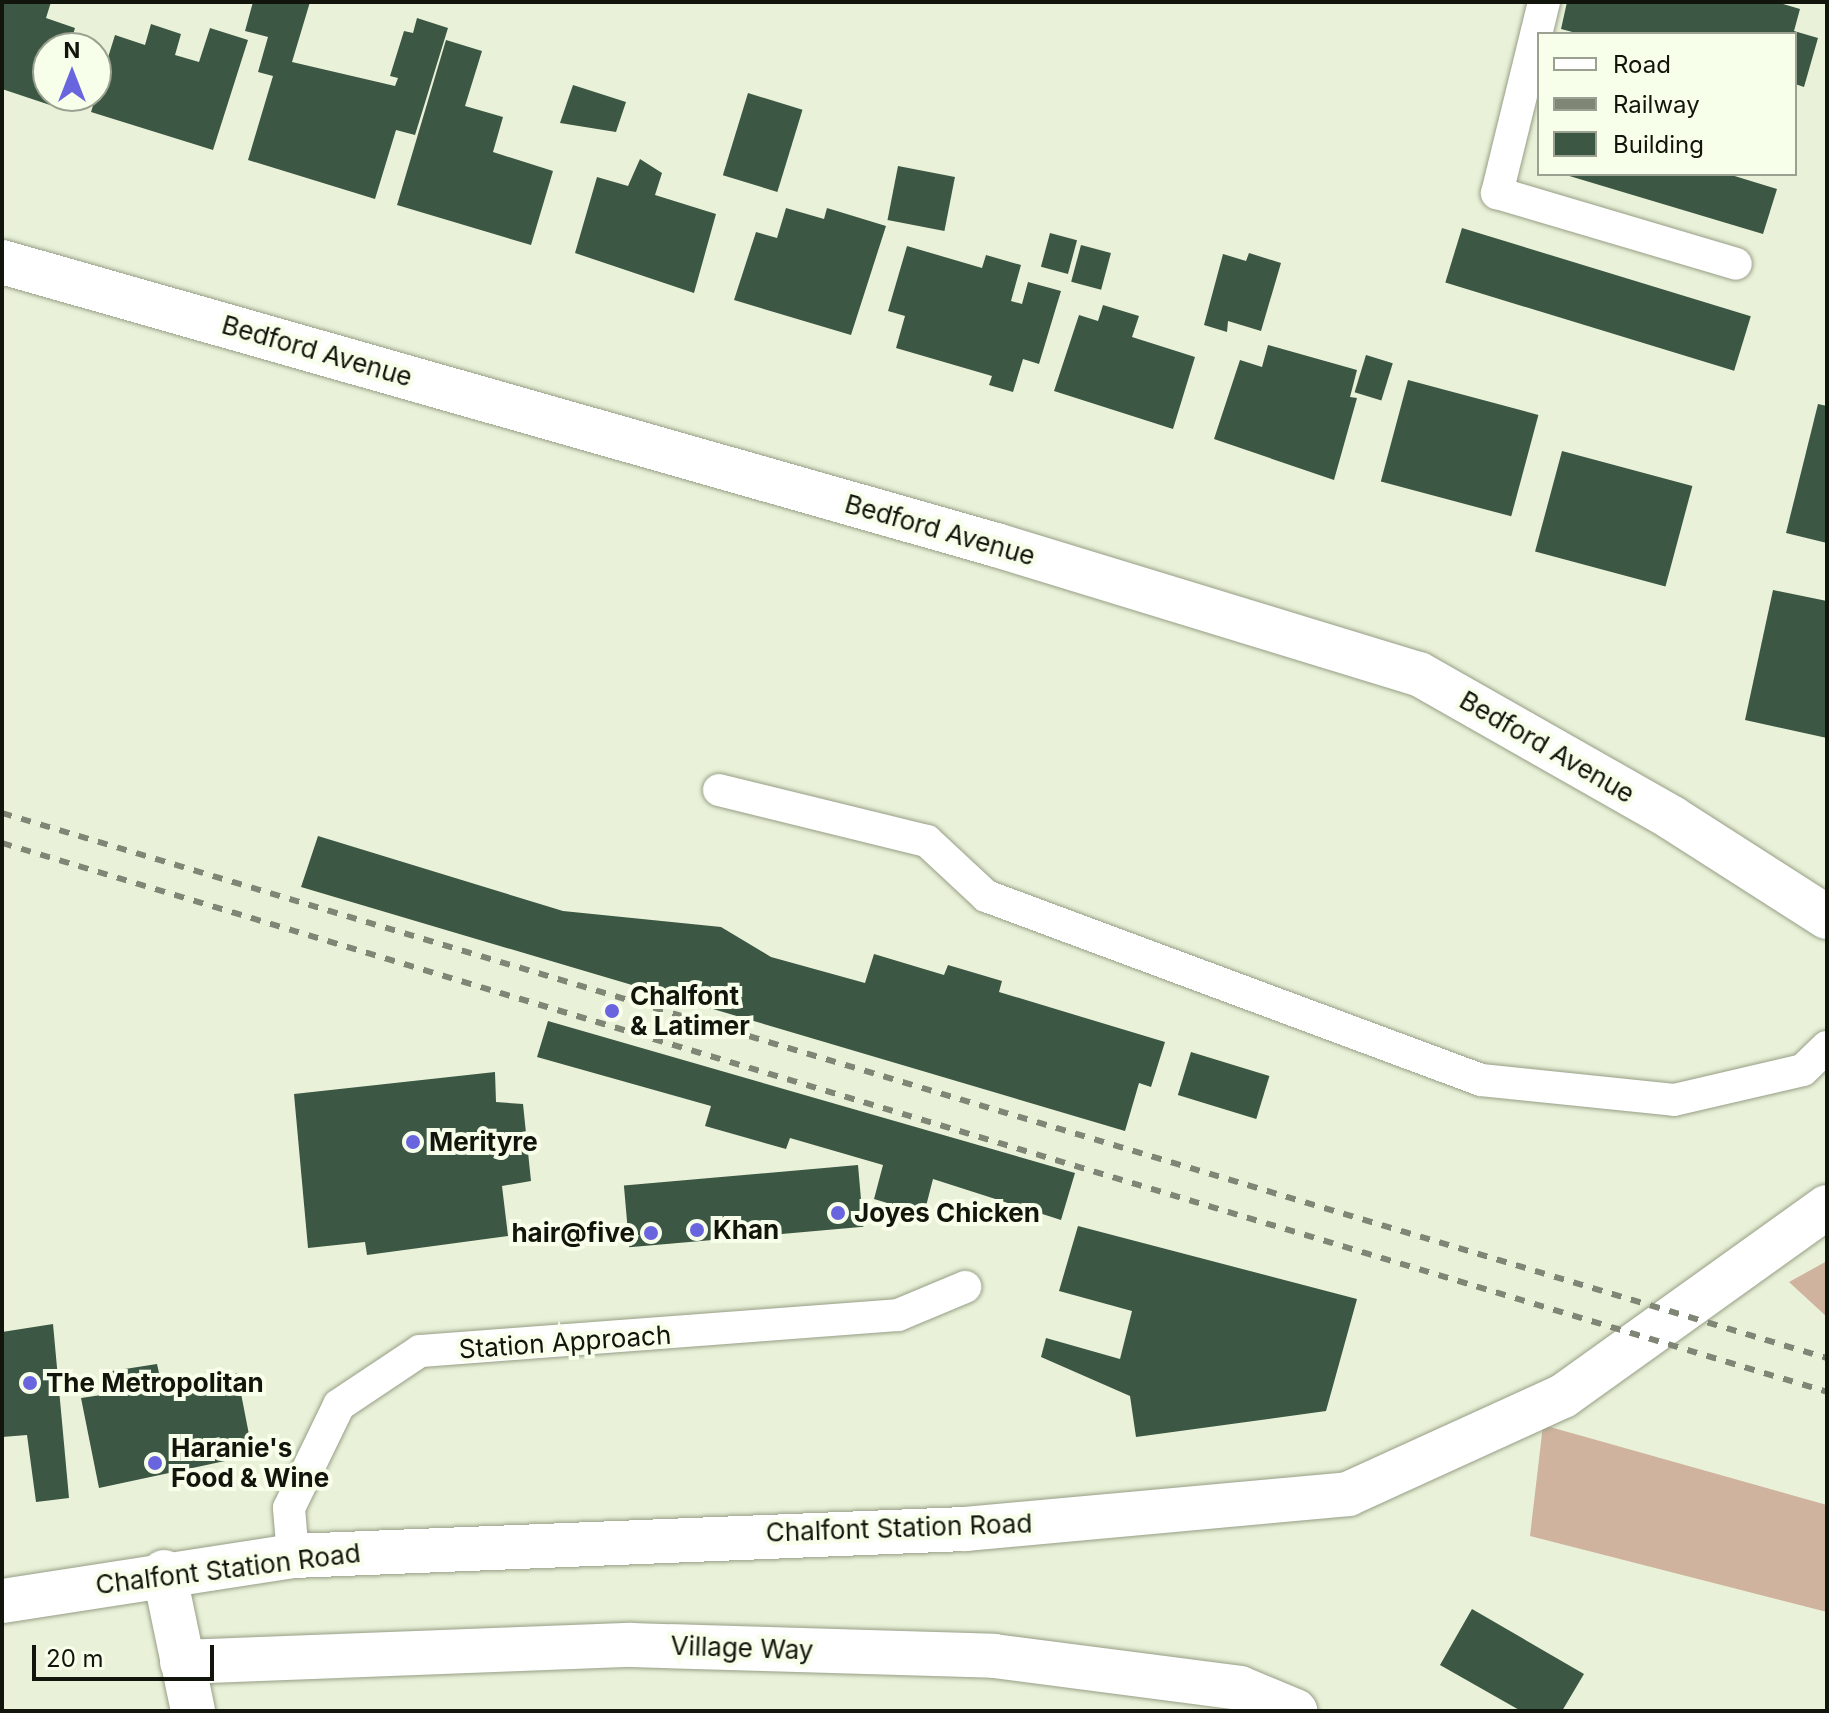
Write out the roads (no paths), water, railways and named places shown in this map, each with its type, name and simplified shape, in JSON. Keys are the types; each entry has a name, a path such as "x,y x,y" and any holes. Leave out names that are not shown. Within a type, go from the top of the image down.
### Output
{"street":[{"name":"Bedford Avenue","path":"2,262 996,545 1419,674 1672,818 1827,917"},
{"name":"Chalfont Station Road","path":"2,1601 164,1572 293,1556 965,1529 1348,1494 1563,1396 1827,1207"},
{"path":"164,1572 193,1711"},
{"name":"Village Way","path":"182,1662 631,1645 994,1656 1240,1688 1295,1711"}],"lane":[{"path":"1544,2 1497,193 1736,264"},
{"path":"719,790 927,841 986,896 1481,1080 1674,1100 1803,1070 1827,1047"},
{"name":"Station Approach","path":"293,1556 289,1508 339,1405 420,1351 898,1315 965,1287"}],"railway":[{"path":"2,813 1827,1358"},
{"path":"2,843 1827,1392"}],"place":[{"name":"Chalfont & Latimer","path":"612,1011"},
{"name":"Merityre","path":"413,1142"},
{"name":"Joyes Chicken","path":"838,1213"},
{"name":"Khan","path":"697,1230"},
{"name":"hair@five","path":"651,1233"},
{"name":"The Metropolitan","path":"30,1383"},
{"name":"Haranie's Food & Wine","path":"155,1463"}]}
